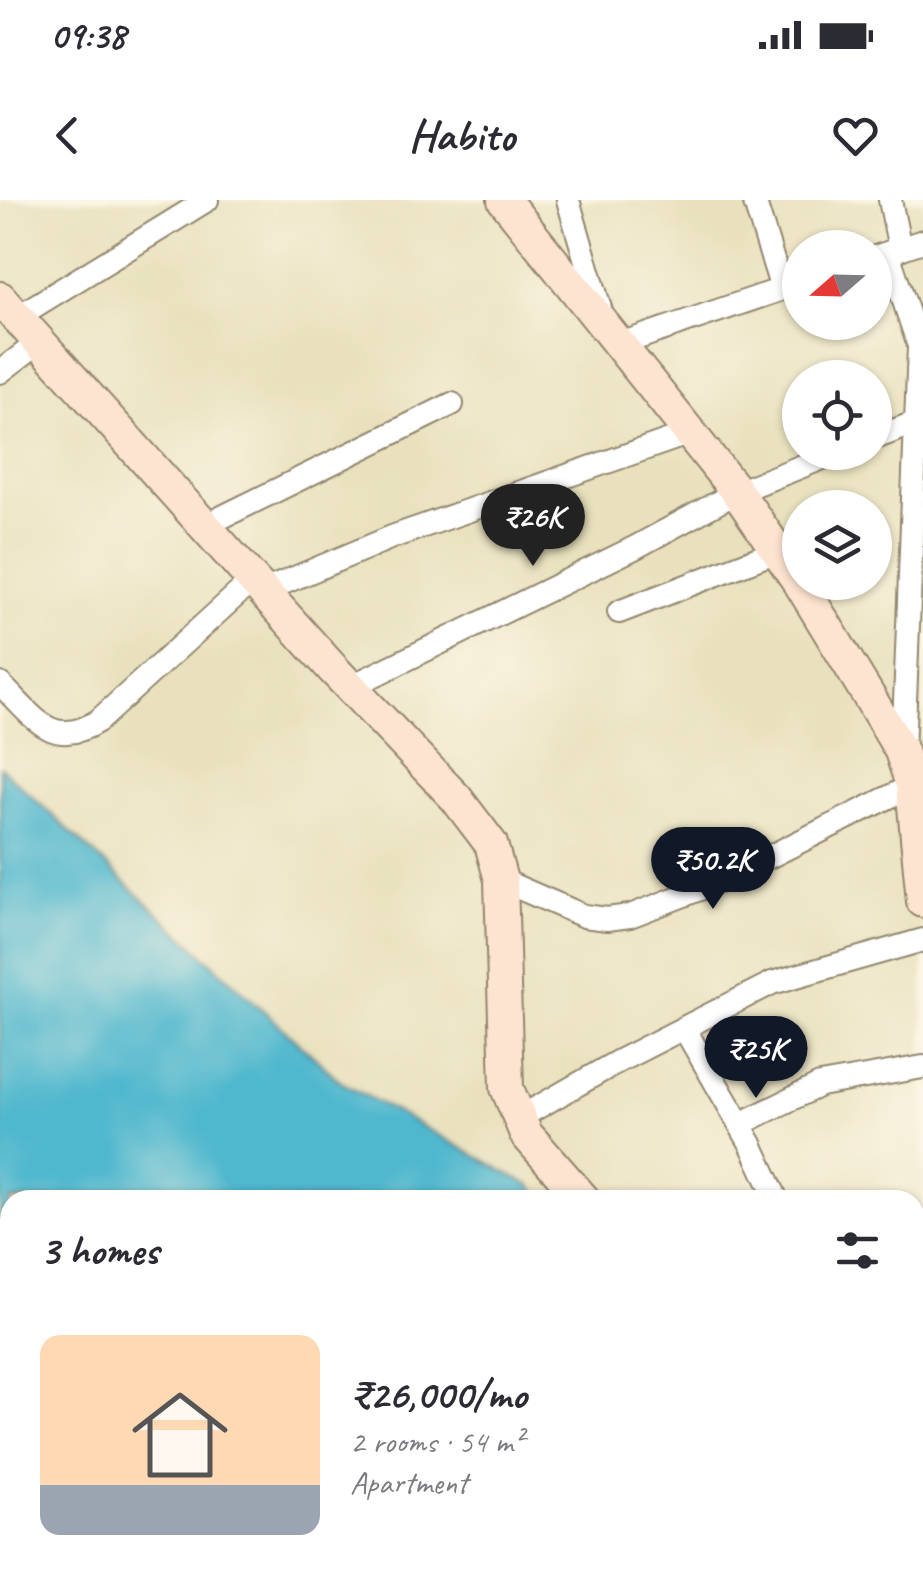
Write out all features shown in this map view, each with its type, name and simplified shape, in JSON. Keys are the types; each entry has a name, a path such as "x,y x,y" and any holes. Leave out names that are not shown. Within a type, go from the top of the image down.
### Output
{"main road":[{"path":"504,200 778,550 913,774 923,900"},
{"path":"8,307 350,687 456,798 492,844 501,880 504,1066 508,1088 526,1134 575,1190"}],"street":[{"path":"8,307 207,200"},
{"path":"568,200 613,336 782,289"},
{"path":"754,200 782,265"},
{"path":"889,230 890,200"},
{"path":"892,252 923,241"},
{"path":"501,880 584,916 630,916 723,880 913,774 921,353 892,265"},
{"path":"0,372 39,342"},
{"path":"206,525 452,404"},
{"path":"892,432 917,422"},
{"path":"0,684 51,732 80,732 98,722 259,585 690,433"},
{"path":"350,687 619,556 736,492 792,470"},
{"path":"619,612 778,550"},
{"path":"519,1118 772,983 923,940"},
{"path":"684,1028 740,1124 772,1190"},
{"path":"740,1124 820,1085 923,1067"}],"water":[{"path":"0,767 341,1082 534,1190 0,1190"}]}
